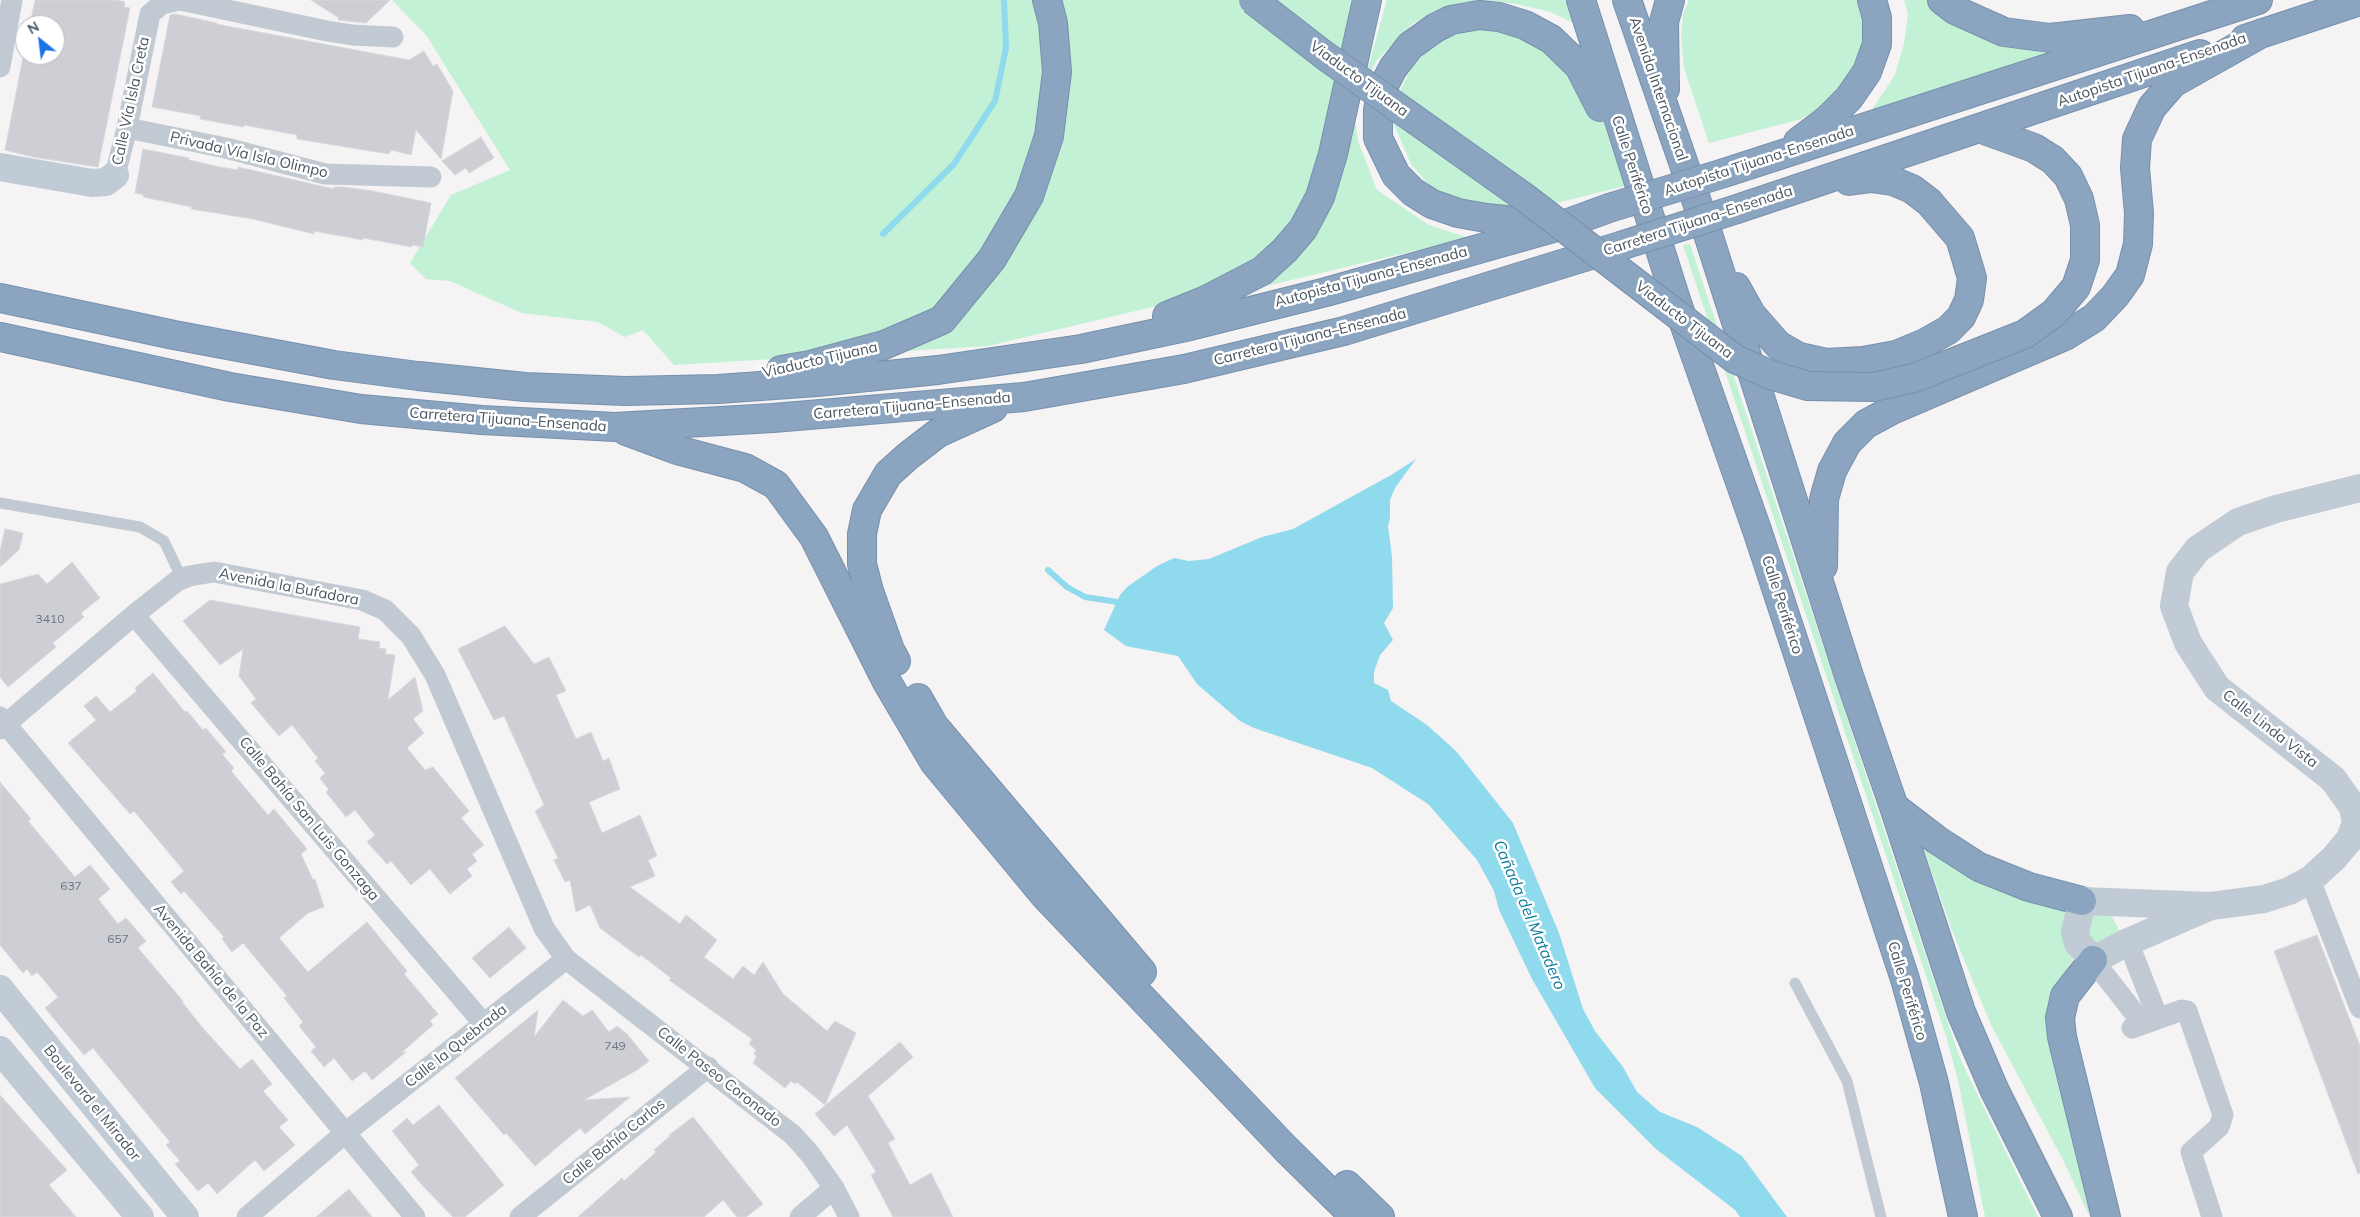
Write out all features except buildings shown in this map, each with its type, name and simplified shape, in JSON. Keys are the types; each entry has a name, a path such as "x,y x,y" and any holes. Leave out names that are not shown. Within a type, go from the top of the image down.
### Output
{"highway":[{"name":"Viaducto Tijuana","path":"671,390 810,365 884,345 942,320 992,259 1029,196 1049,136 1057,72 1053,23 1046,0"},
{"name":"Viaducto Tijuana","path":"1253,0 1324,54 1524,197 1735,359 1772,375 1808,386 1873,387 1914,378 2025,334 2054,314 2076,287 2085,260 2085,225 2079,199 2068,176 2053,160 2034,148 1980,128"},
{"path":"0,298 174,335 343,366 525,387 625,391 817,382 938,370 1082,349 1204,302 1237,286 1262,271 1285,250 1303,229 1320,196 1333,154 1367,0"},
{"name":"Calle Periférico","path":"1581,0 1677,303 1757,530 1905,980 1934,1083 1962,1217"},
{"name":"Avenida Internacional","path":"1627,0 1708,234"},
{"path":"1666,110 1664,22 1670,0"},
{"path":"1782,154 1827,120 1848,98 1867,72 1877,44 1877,18 1872,0"},
{"path":"1942,0 1955,10 2004,32 2050,38 2194,22"},
{"name":"Autopista Tijuana-Ensenada","path":"1082,349 1190,326 1326,292 1560,226 1609,208 1724,173 2258,0"},
{"name":"Autopista Tijuana-Ensenada","path":"1803,188 2360,1"},
{"path":"1560,226 1458,213 1432,204 1413,192 1396,175 1378,138 1378,110 1382,89 1393,68 1410,46 1435,28 1451,20 1479,15 1500,17 1525,25 1551,39 1579,66 1634,172"},
{"path":"1823,590 1824,499 1832,471 1847,443 1866,424 1892,410 2065,336 2094,318 2115,296 2130,275 2136,252 2139,213 2135,168 2137,139 2152,107 2173,83 2262,33"},
{"path":"1708,234 1751,314 1778,345 1799,357 1826,363 1863,362 1896,355 1948,330 1960,317 1968,300 1972,278 1967,258 1960,238 1929,202 1906,187 1893,182 1871,178 1803,188"},
{"name":"Carretera Tijuana–Ensenada","path":"0,338 230,387 362,410 615,428 773,418 1024,397 1184,370 1344,332 1803,188"},
{"path":"1708,234 1849,676 1961,1012 1994,1089 2058,1217"},
{"path":"1024,397 962,420 938,433 888,474 876,492 867,510 862,534 862,564 869,591 890,650 934,726 1124,952 1303,1140 1380,1217"},
{"path":"615,428 677,450 745,468 776,486 814,537 888,682 934,762 1045,896 1286,1149 1355,1217"},
{"path":"1894,807 1937,840 1979,867 2029,887 2082,901"},
{"path":"2093,960 2065,996 2060,1018 2062,1037 2106,1217"}],"street":[{"path":"0,67 12,0"},
{"path":"174,1 318,30 352,35 393,37"},
{"name":"Calle Vía Isla Creta","path":"0,166 92,183 106,182 115,175 127,128 150,14 174,1"},
{"name":"Privada Vía Isla Olimpo","path":"127,128 226,148 325,174 431,178"},
{"name":"Calle Linda Vista","path":"2082,901 2114,904 2211,906 2264,899 2289,891 2310,880 2350,838 2358,823 2353,807 2333,779 2217,688 2188,643 2174,606 2180,572 2198,548 2238,522 2276,509 2360,488"},
{"name":"Avenida la Bufadora","path":"2,723 182,578 214,572 362,600 385,610 411,636 435,675 544,928 566,959"},
{"name":"Calle Bahía San Luis Gonzaga","path":"134,615 484,1024"},
{"name":"Avenida Bahía de la Paz","path":"2,723 415,1217"},
{"path":"2310,880 2360,1008"},
{"path":"2082,901 2075,932 2078,943 2145,1023"},
{"path":"2114,904 2128,942 2145,1023"},
{"name":"Calle Linda Vista","path":"2093,960 2128,942 2211,906"},
{"name":"Calle la Quebrada","path":"247,1217 346,1133 566,959"},
{"name":"Calle Paseo Coronado","path":"566,959 708,1067 793,1135 834,1188 849,1217"},
{"name":"Boulevard el Mirador","path":"0,989 185,1217"},
{"path":"2145,1023 2185,1009 2187,1012 2222,1115 2219,1127 2192,1152 2212,1217"},
{"path":"0,1050 140,1217"},
{"name":"Calle Bahía Carlos","path":"520,1217 708,1067"},
{"path":"800,1217 834,1188"}],"lane":[{"path":"0,503 140,527 164,541 182,578"},
{"path":"1795,983 1847,1081 1881,1217"}],"green space":[{"path":"392,0 1351,0 1317,187 1284,244 1182,300 988,346 674,365 643,330 625,337 598,322 522,313 450,281 426,279 410,263 451,195 510,170 426,35"},
{"path":"1387,0 1587,0 1575,24 1551,12 1516,4 1492,1 1462,2 1413,23 1376,61 1362,92 1355,120 1358,141 1377,190 1429,225 1469,238 1266,286 1300,250 1342,160"},
{"path":"1689,0 1863,0 1865,52 1831,103 1798,120 1709,143 1684,68 1681,37 1683,14"},
{"path":"1904,0 1945,0 2006,38 2055,52 1871,111 1895,75 1904,44 1908,14"},
{"path":"1487,24 1520,29 1591,80 1633,184 1528,210 1461,207 1433,190 1411,164 1394,125 1396,99 1412,67 1431,46 1449,33"},
{"path":"1690,244 1956,1047 1963,1065 2038,1217 1985,1217 1958,1080 1946,1036 1683,245"},
{"path":"1923,847 2073,910 2070,951 2073,959 2059,982 2098,1217 2090,1217 2061,1156 1991,1025 1953,933"},
{"path":"2091,913 2110,913 2119,930 2118,935 2090,948 2088,917"}],"water":[{"path":"1416,459 1395,488 1390,500 1388,526 1392,557 1393,608 1384,623 1393,640 1380,655 1374,672 1374,683 1388,690 1391,701 1427,725 1456,751 1513,823 1559,933 1583,1009 1595,1031 1623,1067 1637,1092 1660,1112 1697,1127 1742,1156 1787,1217 1740,1217 1735,1210 1656,1149 1595,1088 1532,979 1499,910 1494,891 1477,860 1428,804 1372,768 1254,728 1240,721 1197,684 1178,656 1126,646 1104,630 1120,595 1127,587 1157,566 1174,558 1189,561 1209,559 1262,537 1293,529 1391,475"}],"waterway":[{"name":"Cañada del Matadero","path":"883,234 954,164 995,101 1006,48 1004,0"},
{"name":"Cañada del Matadero","path":"1048,570 1067,587 1085,597 1124,603"}]}
